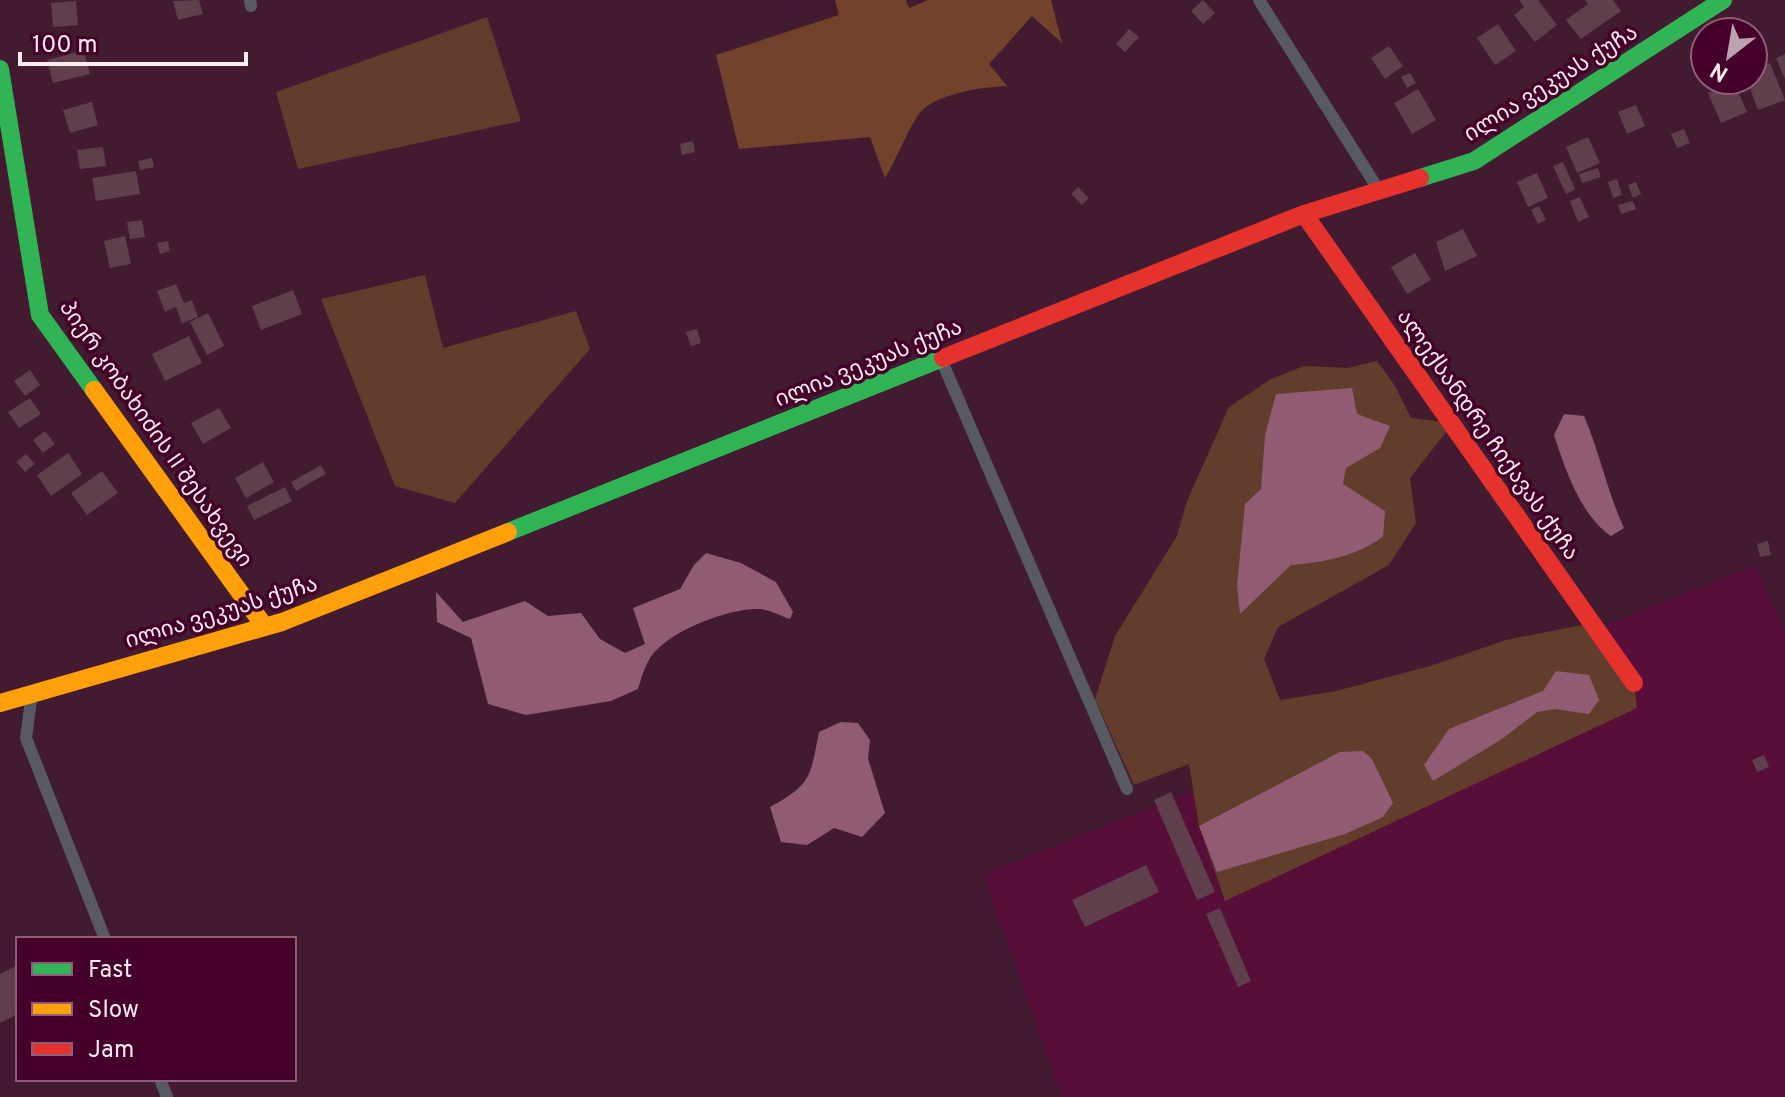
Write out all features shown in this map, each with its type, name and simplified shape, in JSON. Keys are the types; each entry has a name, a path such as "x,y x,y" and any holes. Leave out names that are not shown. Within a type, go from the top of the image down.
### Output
{"street":[{"path":"1259,0 1380,192"},
{"name":"ილია ვეკუას ქუჩა","path":"0,703 265,627 1304,214 1474,161 1723,0"},
{"name":"პიერ კობახიძის II შესახვევი","path":"0,69 40,315 265,627"},
{"name":"ალექსანდრე ჩიქავას ქუჩა","path":"1304,214 1634,683"},
{"path":"941,359 1127,789"},
{"path":"32,693 26,738 104,937"}],"shaded area":[{"path":"835,0 906,0 909,8 928,0 1051,0 1062,43 1032,16 989,64 1007,86 947,96 925,107 885,178 870,137 739,149 716,55 839,15"},
{"path":"487,17 521,121 298,169 276,92"},
{"path":"425,275 443,348 576,311 590,349 455,503 395,486 321,299"},
{"path":"1377,361 1395,386 1411,418 1453,423 1410,478 1416,523 1389,565 1278,627 1264,659 1280,700 1336,691 1430,666 1506,640 1592,623 1634,683 1637,708 1225,901 1199,826 1189,764 1134,785 1095,699 1115,636 1177,536 1187,501 1229,407 1271,379 1304,366 1348,368"},
{"path":"1352,388 1357,414 1390,426 1380,448 1346,468 1343,484 1385,511 1383,537 1339,557 1291,565 1240,614 1237,586 1245,504 1261,489 1265,435 1276,394"},
{"path":"1564,414 1584,416 1590,430 1624,528 1611,536 1591,517 1575,491 1563,462 1554,435"},
{"path":"706,553 741,563 776,582 793,612 790,619 764,610 748,609 699,623 668,640 657,650 647,663 638,689 611,701 526,715 488,704 471,638 437,622 436,592 463,622 525,601 548,616 581,613 600,639 625,653 645,644 633,608 680,589 694,565"},
{"path":"1756,565 1785,634 1785,1097 1062,1097 983,875"},
{"path":"1556,671 1589,675 1599,700 1589,714 1555,709 1537,712 1502,739 1433,781 1424,765 1449,729 1543,691"},
{"path":"841,722 858,723 870,740 868,759 885,813 862,837 834,828 807,845 781,842 770,807 794,792 807,778 819,732"},
{"path":"1363,751 1372,759 1393,803 1383,817 1345,834 1217,872 1199,826 1340,752"}],"building":[{"path":"199,0 203,14 178,20 173,1"},
{"path":"1203,0 1215,13 1203,24 1191,11"},
{"path":"1519,0 1538,0 1557,25 1535,42 1514,15 1524,7"},
{"path":"1585,0 1613,0 1621,11 1581,39 1566,20 1588,4"},
{"path":"76,1 78,25 53,27 51,3"},
{"path":"1498,24 1516,51 1495,65 1477,38"},
{"path":"1129,29 1139,37 1125,52 1116,44"},
{"path":"1389,46 1403,66 1385,79 1371,58"},
{"path":"84,50 90,74 53,83 47,60"},
{"path":"1785,54 1785,79 1776,58"},
{"path":"1769,63 1785,100 1758,110 1753,96 1769,96"},
{"path":"1410,73 1416,83 1407,88 1401,77"},
{"path":"1418,89 1436,120 1412,134 1394,103"},
{"path":"1709,96 1740,96 1747,112 1721,123"},
{"path":"92,102 98,125 70,133 63,110"},
{"path":"1636,105 1645,126 1627,134 1618,112"},
{"path":"1684,129 1690,143 1677,148 1671,134"},
{"path":"1588,137 1600,163 1577,173 1566,147"},
{"path":"693,141 695,152 682,155 680,144"},
{"path":"103,147 106,166 80,169 77,150"},
{"path":"152,158 154,167 140,170 138,161"},
{"path":"1563,162 1575,189 1566,194 1553,166"},
{"path":"1598,168 1601,177 1582,183 1579,174"},
{"path":"136,171 140,194 96,201 92,178"},
{"path":"1537,173 1548,198 1528,207 1517,182"},
{"path":"1617,179 1622,195 1613,198 1608,182"},
{"path":"1636,182 1641,194 1633,198 1628,185"},
{"path":"1078,187 1089,198 1082,205 1071,194"},
{"path":"1580,197 1589,217 1578,222 1570,201"},
{"path":"1633,201 1636,209 1621,214 1618,205"},
{"path":"1539,206 1546,220 1538,224 1531,210"},
{"path":"142,220 145,237 130,239 127,222"},
{"path":"1463,229 1477,256 1445,271 1436,242"},
{"path":"125,236 131,264 110,268 104,241"},
{"path":"168,241 170,251 160,254 157,243"},
{"path":"1415,253 1431,280 1407,294 1391,267"},
{"path":"176,284 184,303 192,300 198,317 182,323 176,307 165,312 157,291"},
{"path":"293,290 302,314 261,330 252,306"},
{"path":"208,313 224,346 207,355 190,322"},
{"path":"697,329 701,343 691,346 686,332"},
{"path":"189,336 202,363 165,381 152,354"},
{"path":"30,370 40,385 25,396 14,381"},
{"path":"30,398 41,414 19,428 8,412"},
{"path":"219,408 231,428 203,444 191,423"},
{"path":"45,431 55,444 43,453 33,440"},
{"path":"68,453 82,474 51,496 37,475"},
{"path":"26,454 35,464 25,472 16,462"},
{"path":"263,462 274,482 246,498 235,478"},
{"path":"321,465 326,474 296,491 291,482"},
{"path":"102,471 118,493 87,515 71,493"},
{"path":"285,487 292,501 254,520 247,506"},
{"path":"1768,541 1771,555 1760,557 1757,544"},
{"path":"1764,755 1769,767 1757,772 1752,760"},
{"path":"1171,792 1215,892 1197,900 1154,800"},
{"path":"1146,865 1159,892 1085,927 1072,900"},
{"path":"1220,908 1251,981 1238,987 1206,914"},
{"path":"16,966 16,1015 0,1023 0,974"}],"traffic: fast":[{"path":"1420,178 1474,161 1723,0"},
{"path":"0,69 40,315 94,390"},
{"path":"508,532 943,358"}],"traffic: slow":[{"path":"94,390 265,627"},
{"path":"0,703 282,622 508,532"}],"traffic: jam":[{"path":"943,358 1304,214 1420,178"},
{"path":"1304,214 1634,683"}]}
